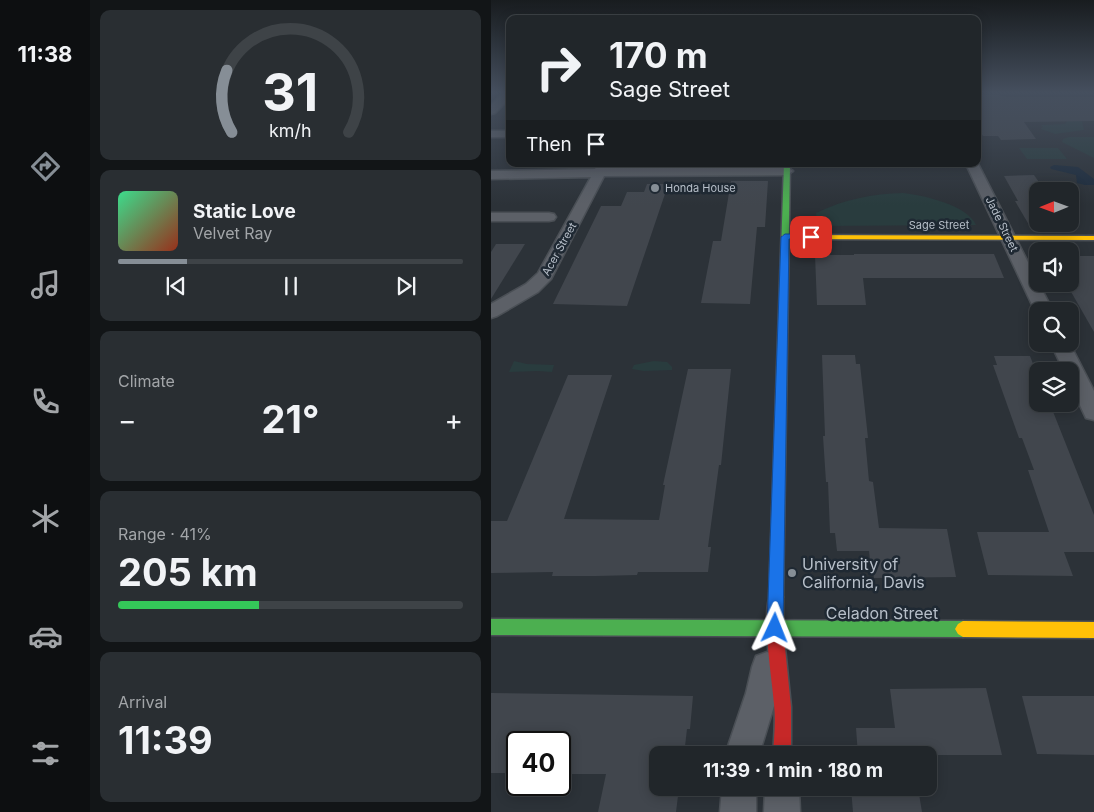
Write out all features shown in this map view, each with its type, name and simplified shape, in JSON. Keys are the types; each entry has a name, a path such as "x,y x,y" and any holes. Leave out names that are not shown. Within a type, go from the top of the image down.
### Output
{"street":[{"path":"491,134 506,134"},
{"path":"491,167 787,167 775,628 783,707 783,746"},
{"name":"Jade Street","path":"973,167 1040,302"},
{"path":"491,174 570,174 602,168"},
{"name":"Acer Street","path":"491,312 531,288 545,275 602,168"},
{"path":"491,216 549,217"},
{"name":"Sage Street","path":"785,237 1094,238"},
{"path":"1064,352 1094,412"},
{"name":"Celadon Street","path":"491,627 1094,630"},
{"path":"745,746 762,693 775,628"},
{"path":"738,812 739,796"},
{"path":"782,796 782,812"}],"shaded area":[{"path":"1044,130 1084,130 1055,134"},
{"path":"1069,137 1094,137 1094,158 1062,142 1063,139"},
{"path":"1019,148 1058,148 1067,159 1027,159"},
{"path":"903,193 944,202 964,212 976,225 817,226 816,213 837,204 859,198"},
{"path":"514,361 527,364 554,365 552,372 509,372"},
{"path":"654,361 667,362 672,367 672,370 644,371 632,369 634,365"}],"water":[{"path":"1054,165 1078,167 1094,179 1094,185 1079,184 1077,182 1076,175 1051,169 1050,167"}],"building":[{"path":"981,130 1030,130 1036,139 1001,140 998,136 983,136"},
{"path":"1034,175 1039,182 1029,182 1029,225 1015,201 1018,201 1004,176"},
{"path":"731,181 768,181 765,227 757,227 750,304 701,303 713,241 721,241"},
{"path":"647,184 665,184 664,188 667,188 627,306 553,304 601,206 621,206 627,192 644,192"},
{"path":"496,244 525,244 491,299 491,252"},
{"path":"994,254 1004,278 863,278 866,305 817,305 815,255"},
{"path":"1079,256 1094,256 1094,332 1079,306 1079,302 1077,302 1071,292 1079,292"},
{"path":"822,355 855,355 856,364 860,364 868,438 865,438 869,481 873,482 879,528 947,529 956,577 874,578 873,571 871,571 869,551 837,551 835,533 830,533 828,482 826,482 823,436 825,436"},
{"path":"994,356 1030,356 1032,362 1029,362 1029,412 1053,412 1094,515 1094,552 1064,552 1073,576 988,575 977,532 1049,532 1028,470 1034,470 1022,438 1019,438 993,365 997,365"},
{"path":"688,369 731,369 721,465 719,465 708,547 711,547 708,572 638,572 637,575 596,576 552,576 553,572 491,573 491,521 507,521 568,375 612,375 564,519 659,520 665,485 663,485"},
{"path":"986,688 1002,755 937,755 937,746 857,746 856,728 895,728 890,689"},
{"path":"491,693 693,696 690,729 687,729 685,746 649,746 649,796 678,796 676,812 598,812 606,774 571,774 571,731 506,731 506,773 491,773"},
{"path":"1022,696 1094,696 1094,755 1037,754"},
{"path":"852,796 919,796 922,812 853,812"}],"traffic: fast":[{"path":"776,597 787,167"},
{"path":"491,627 963,629"}],"traffic: slow":[{"path":"785,237 1094,238"},
{"path":"963,629 1094,630"}],"traffic: jam":[{"path":"776,597 775,628 783,707 782,746"}],"place":[{"name":"Honda House","path":"655,188"},
{"name":"University of California, Davis","path":"792,573"}],"route":[{"path":"775,628 785,237 811,237"}]}
